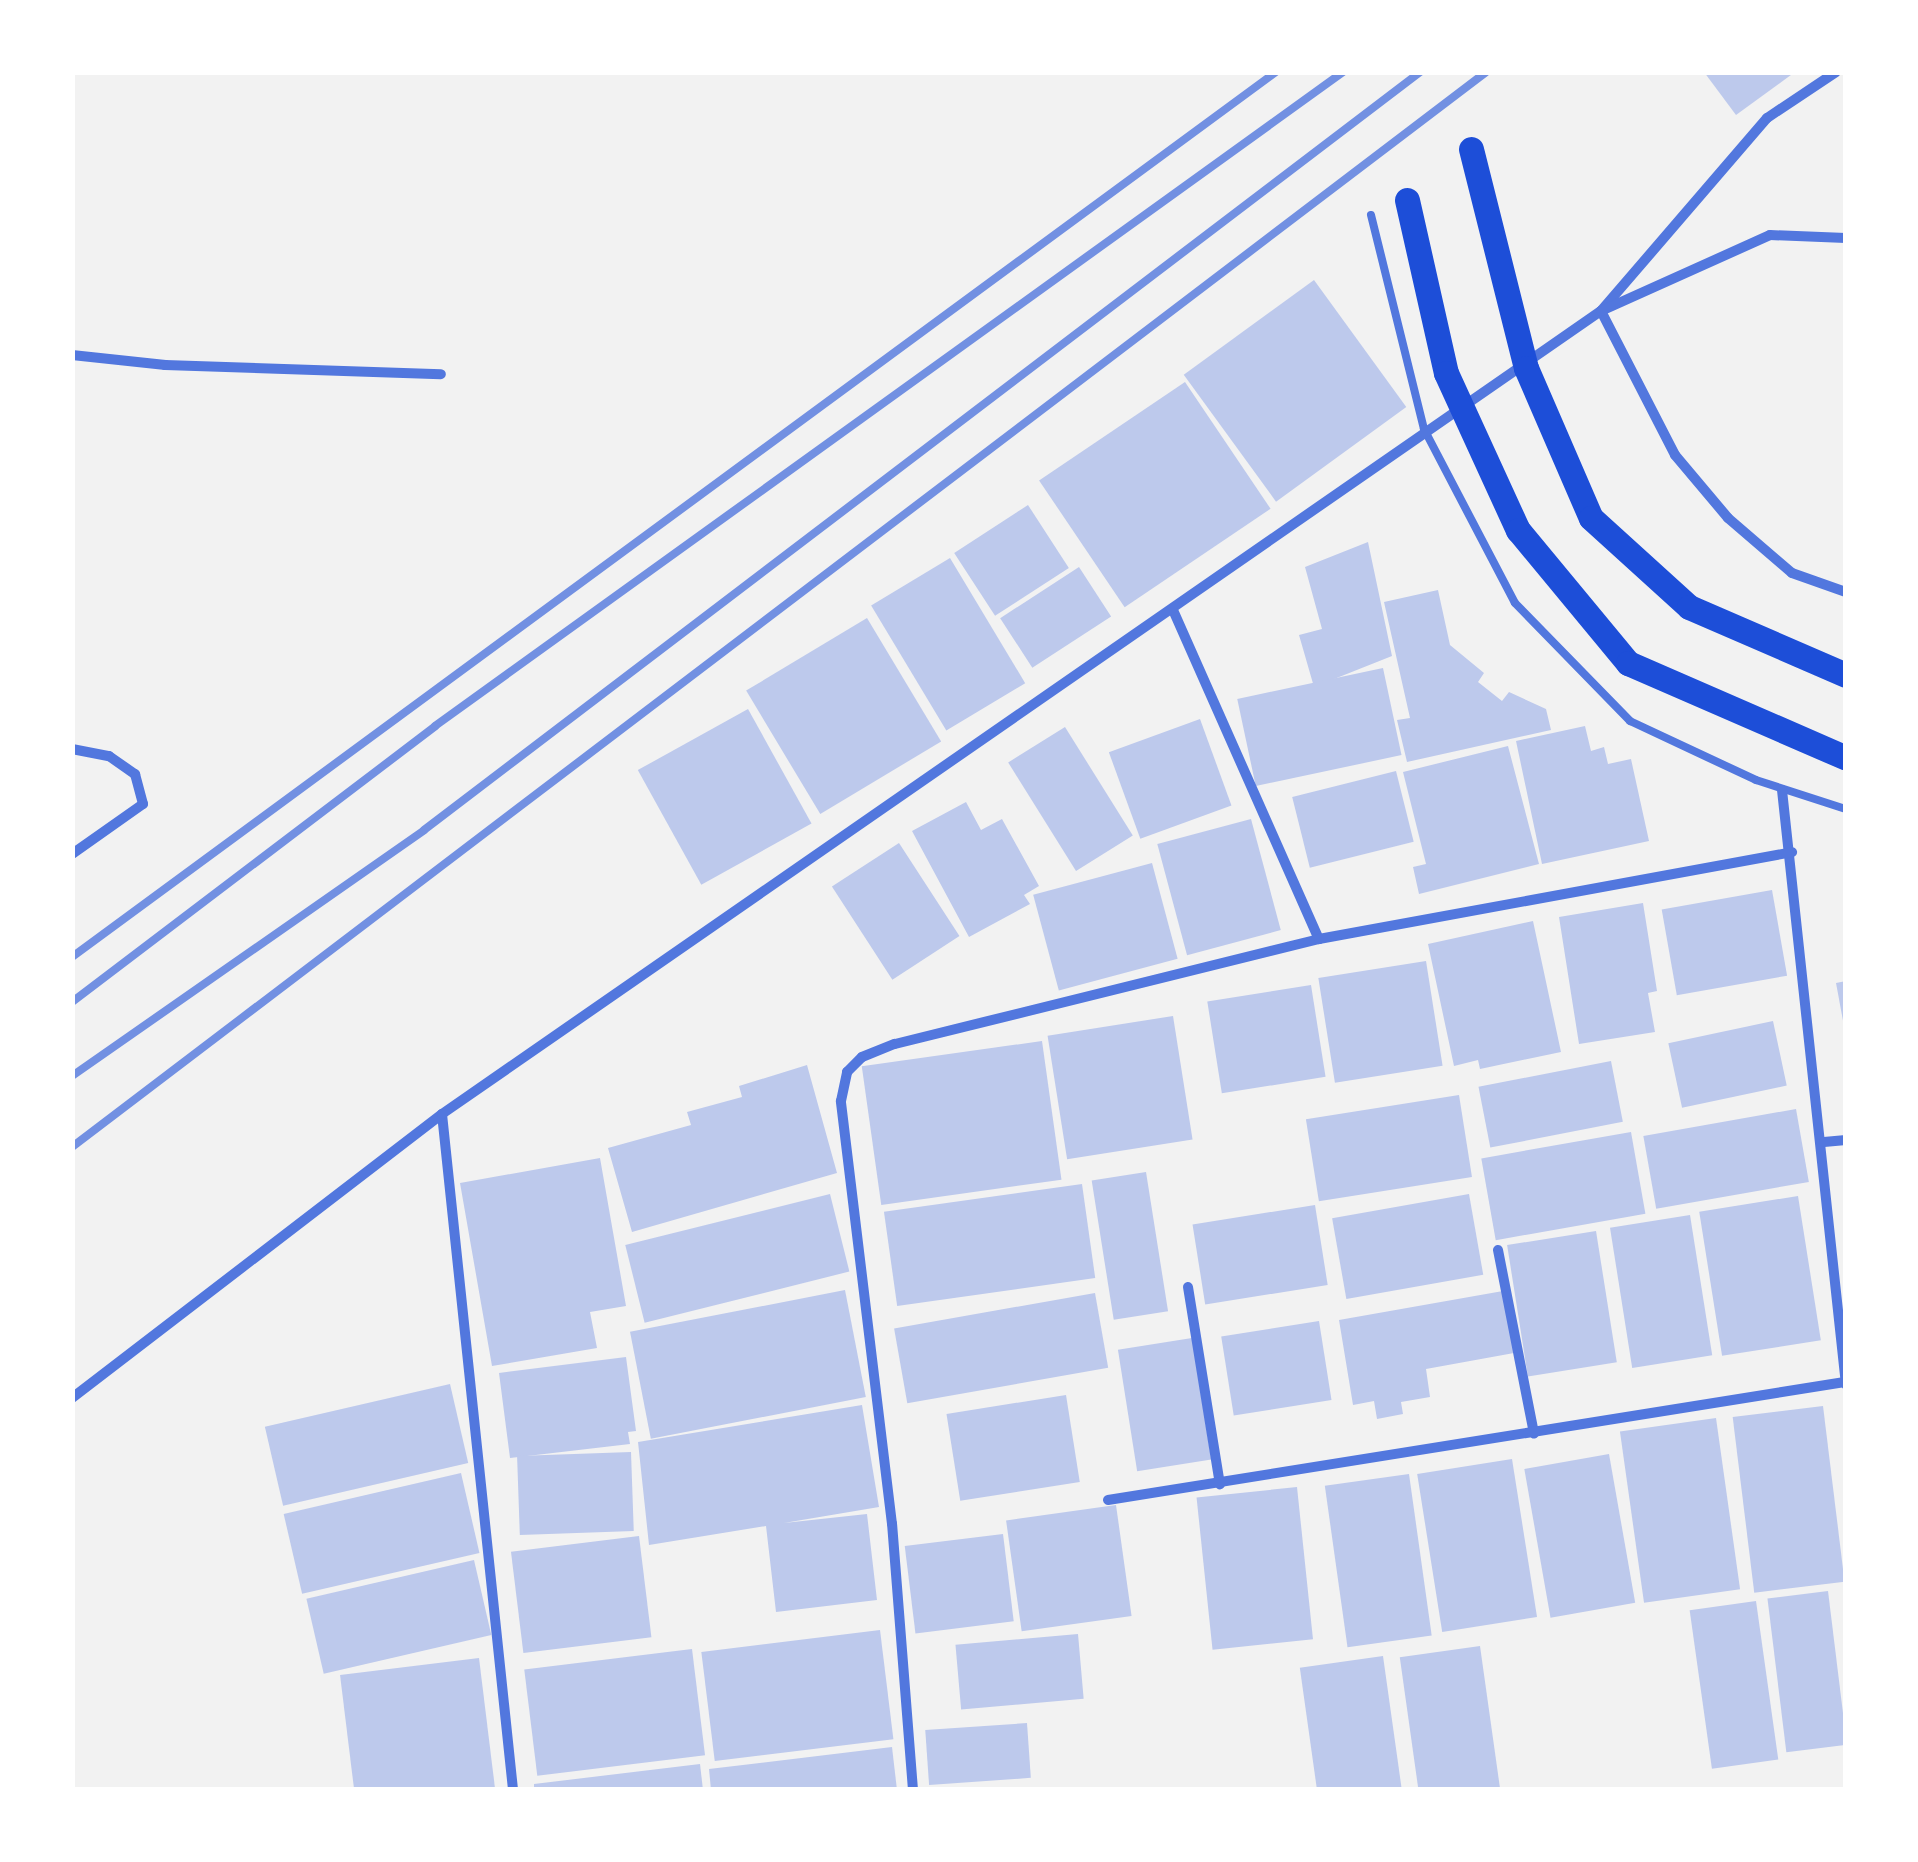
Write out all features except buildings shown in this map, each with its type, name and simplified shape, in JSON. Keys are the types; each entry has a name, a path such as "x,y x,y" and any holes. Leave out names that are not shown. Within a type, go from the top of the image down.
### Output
{"main road":[{"path":"1471,149 1526,368 1591,518 1688,607 1846,675"},
{"path":"1407,200 1446,373 1518,530 1628,663 1846,758"}],"street":[{"path":"1601,311 1767,118 1836,72"},
{"path":"72,1398 442,1114 1174,610 1424,429 1601,311 1770,235 1846,238"},
{"path":"1601,311 1675,455 1728,518 1792,573 1846,592"},
{"path":"72,354 441,374"},
{"path":"1174,610 1319,939"},
{"path":"72,749 109,756 135,774 142,804 72,854"},
{"path":"1108,1500 1845,1384 1824,1142 1782,790"},
{"path":"913,1790 892,1524 841,1101 847,1072 862,1057 895,1044 1319,939 1792,852"},
{"path":"442,1114 513,1790"},
{"path":"1824,1142 1846,1140"},
{"path":"1498,1250 1534,1434"},
{"path":"1188,1287 1220,1484"}],"lane":[{"path":"1372,215 1424,429 1515,604 1630,721 1782,790 1846,809"}],"railway":[{"path":"72,957 1276,72"},
{"path":"72,1002 435,726 1343,72"},
{"path":"72,1076 424,830 1420,72"},
{"path":"72,1147 1486,72"}]}
